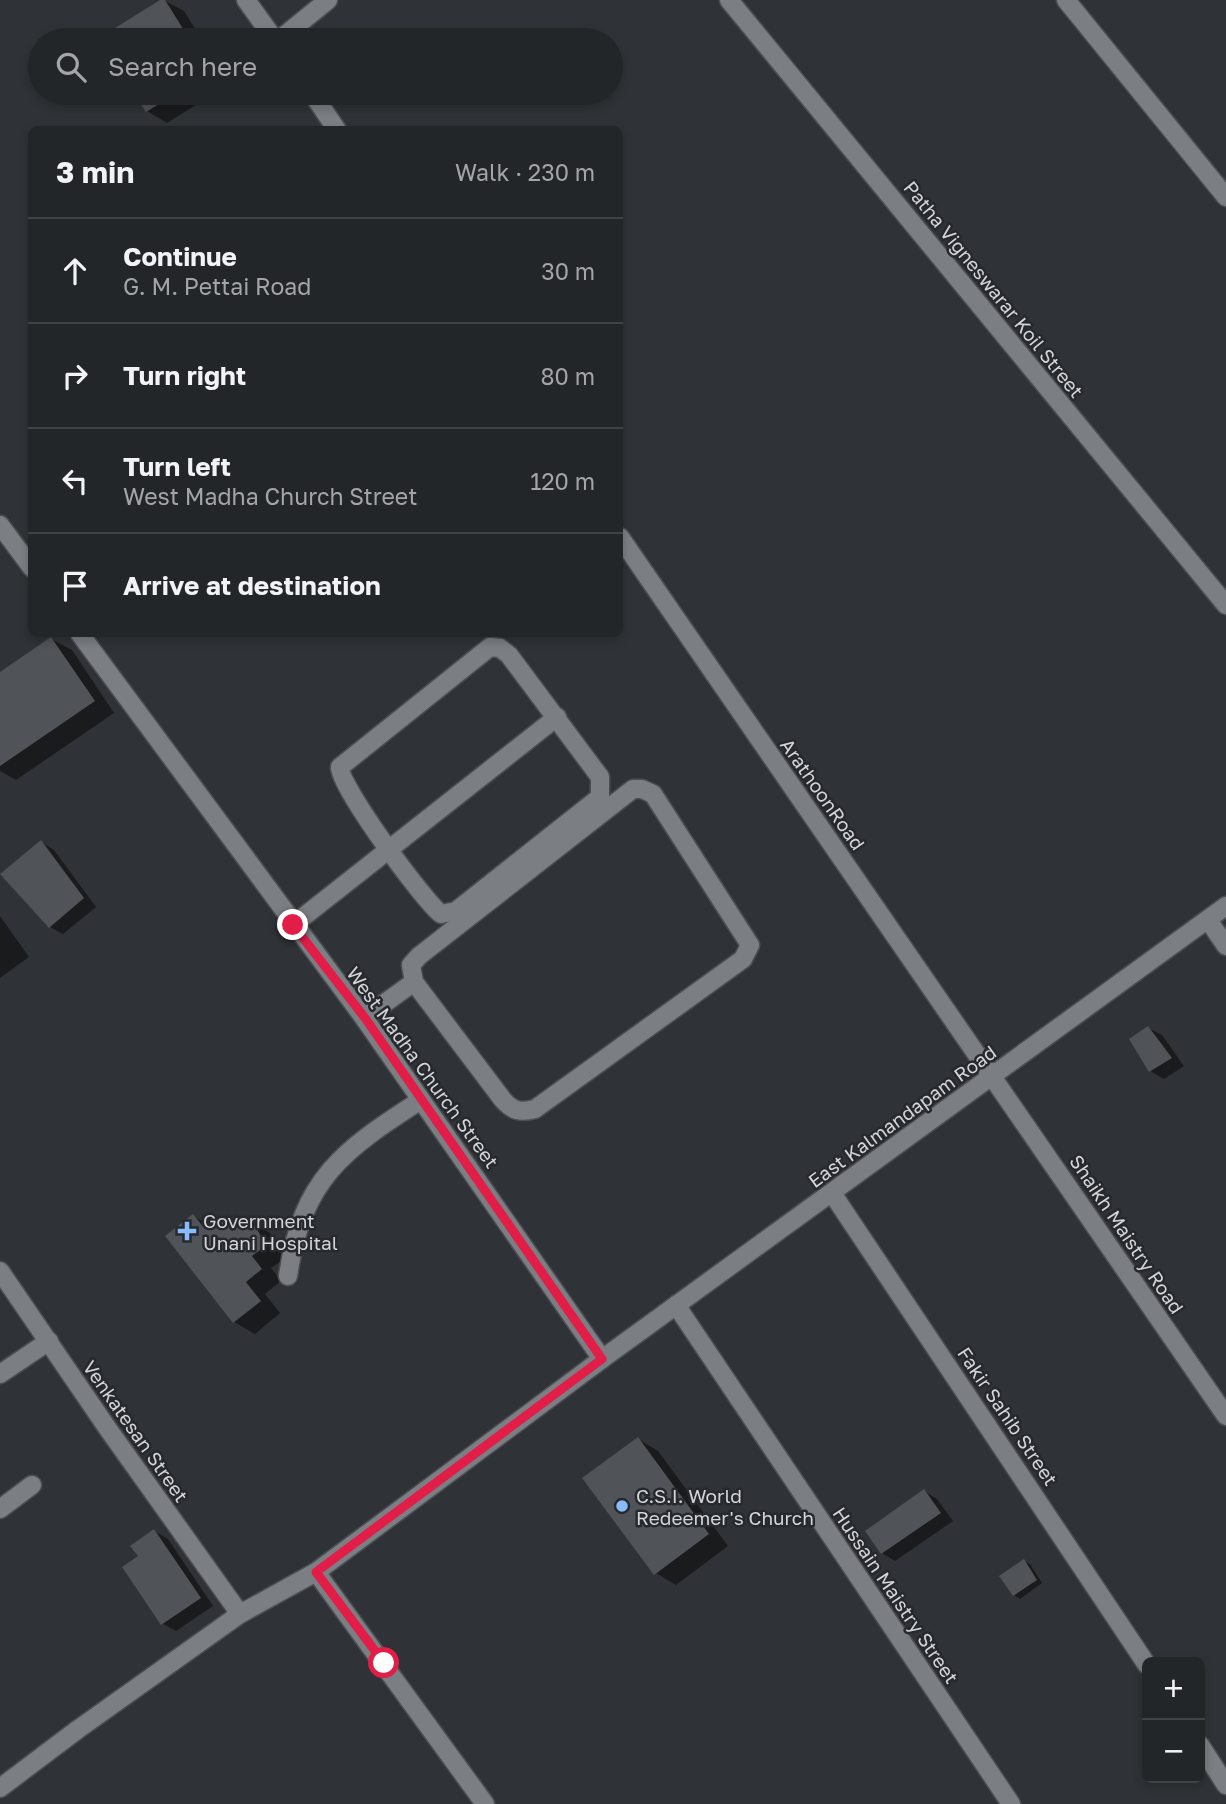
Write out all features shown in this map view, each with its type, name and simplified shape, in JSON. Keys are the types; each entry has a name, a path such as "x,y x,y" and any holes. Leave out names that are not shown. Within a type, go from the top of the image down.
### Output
{"street":[{"path":"246,0 268,28"},
{"path":"292,28 328,0"},
{"name":"Patha Vigneswarar Koil Street","path":"729,0 1226,605"},
{"path":"1066,0 1226,197"},
{"path":"320,105 334,126"},
{"path":"0,525 28,563"},
{"name":"ArathoonRoad","path":"623,541 993,1075"},
{"name":"West Madha Church Street","path":"82,637 293,925 365,1018 602,1359"},
{"path":"491,647 500,648 557,717 600,776 600,797 449,914 436,909 389,849 345,783 340,767 477,655 491,647"},
{"path":"293,925 557,717"},
{"path":"633,789 642,789 653,794 750,945 743,959 534,1109 523,1112 511,1110 414,982 411,965 419,956 633,789"},
{"name":"East Kalmandapam Road","path":"0,1788 240,1614 316,1572 602,1359 1226,906"},
{"path":"1208,919 1226,947"},
{"path":"365,1018 414,982"},
{"name":"Shaikh Maistry Road","path":"993,1075 1226,1416"},
{"path":"288,1276 293,1240 304,1209 322,1177 368,1134 421,1100"},
{"name":"Fakir Sahib Street","path":"832,1192 1142,1657"},
{"name":"Venkatesan Street","path":"0,1271 240,1614"},
{"name":"Hussain Maistry Street","path":"676,1305 1011,1804"},
{"path":"0,1373 48,1341"},
{"path":"0,1509 32,1485"},
{"path":"316,1572 485,1804"},
{"path":"1205,1753 1226,1785"}],"building":[{"path":"160,0 165,0 182,28 115,28"},
{"path":"141,105 157,105 146,112"},
{"path":"51,637 95,701 0,766 0,672"},
{"path":"41,840 84,898 49,928 0,874"},
{"path":"1148,1026 1172,1058 1149,1072 1129,1039"},
{"path":"193,1214 205,1229 220,1216 232,1231 250,1219 267,1245 252,1256 262,1269 246,1282 261,1301 233,1323 165,1236"},
{"path":"638,1437 709,1534 654,1575 582,1478"},
{"path":"924,1489 941,1513 881,1554 865,1531"},
{"path":"154,1529 201,1598 161,1625 122,1567 138,1556 130,1546"},
{"path":"1024,1559 1037,1580 1013,1596 999,1576"}],"place":[{"name":"Government Unani Hospital","path":"187,1231"},
{"name":"C.S.I. World Redeemer's Church","path":"622,1506"}],"route":[{"path":"293,925 365,1018 602,1359 316,1572 384,1663"}]}
